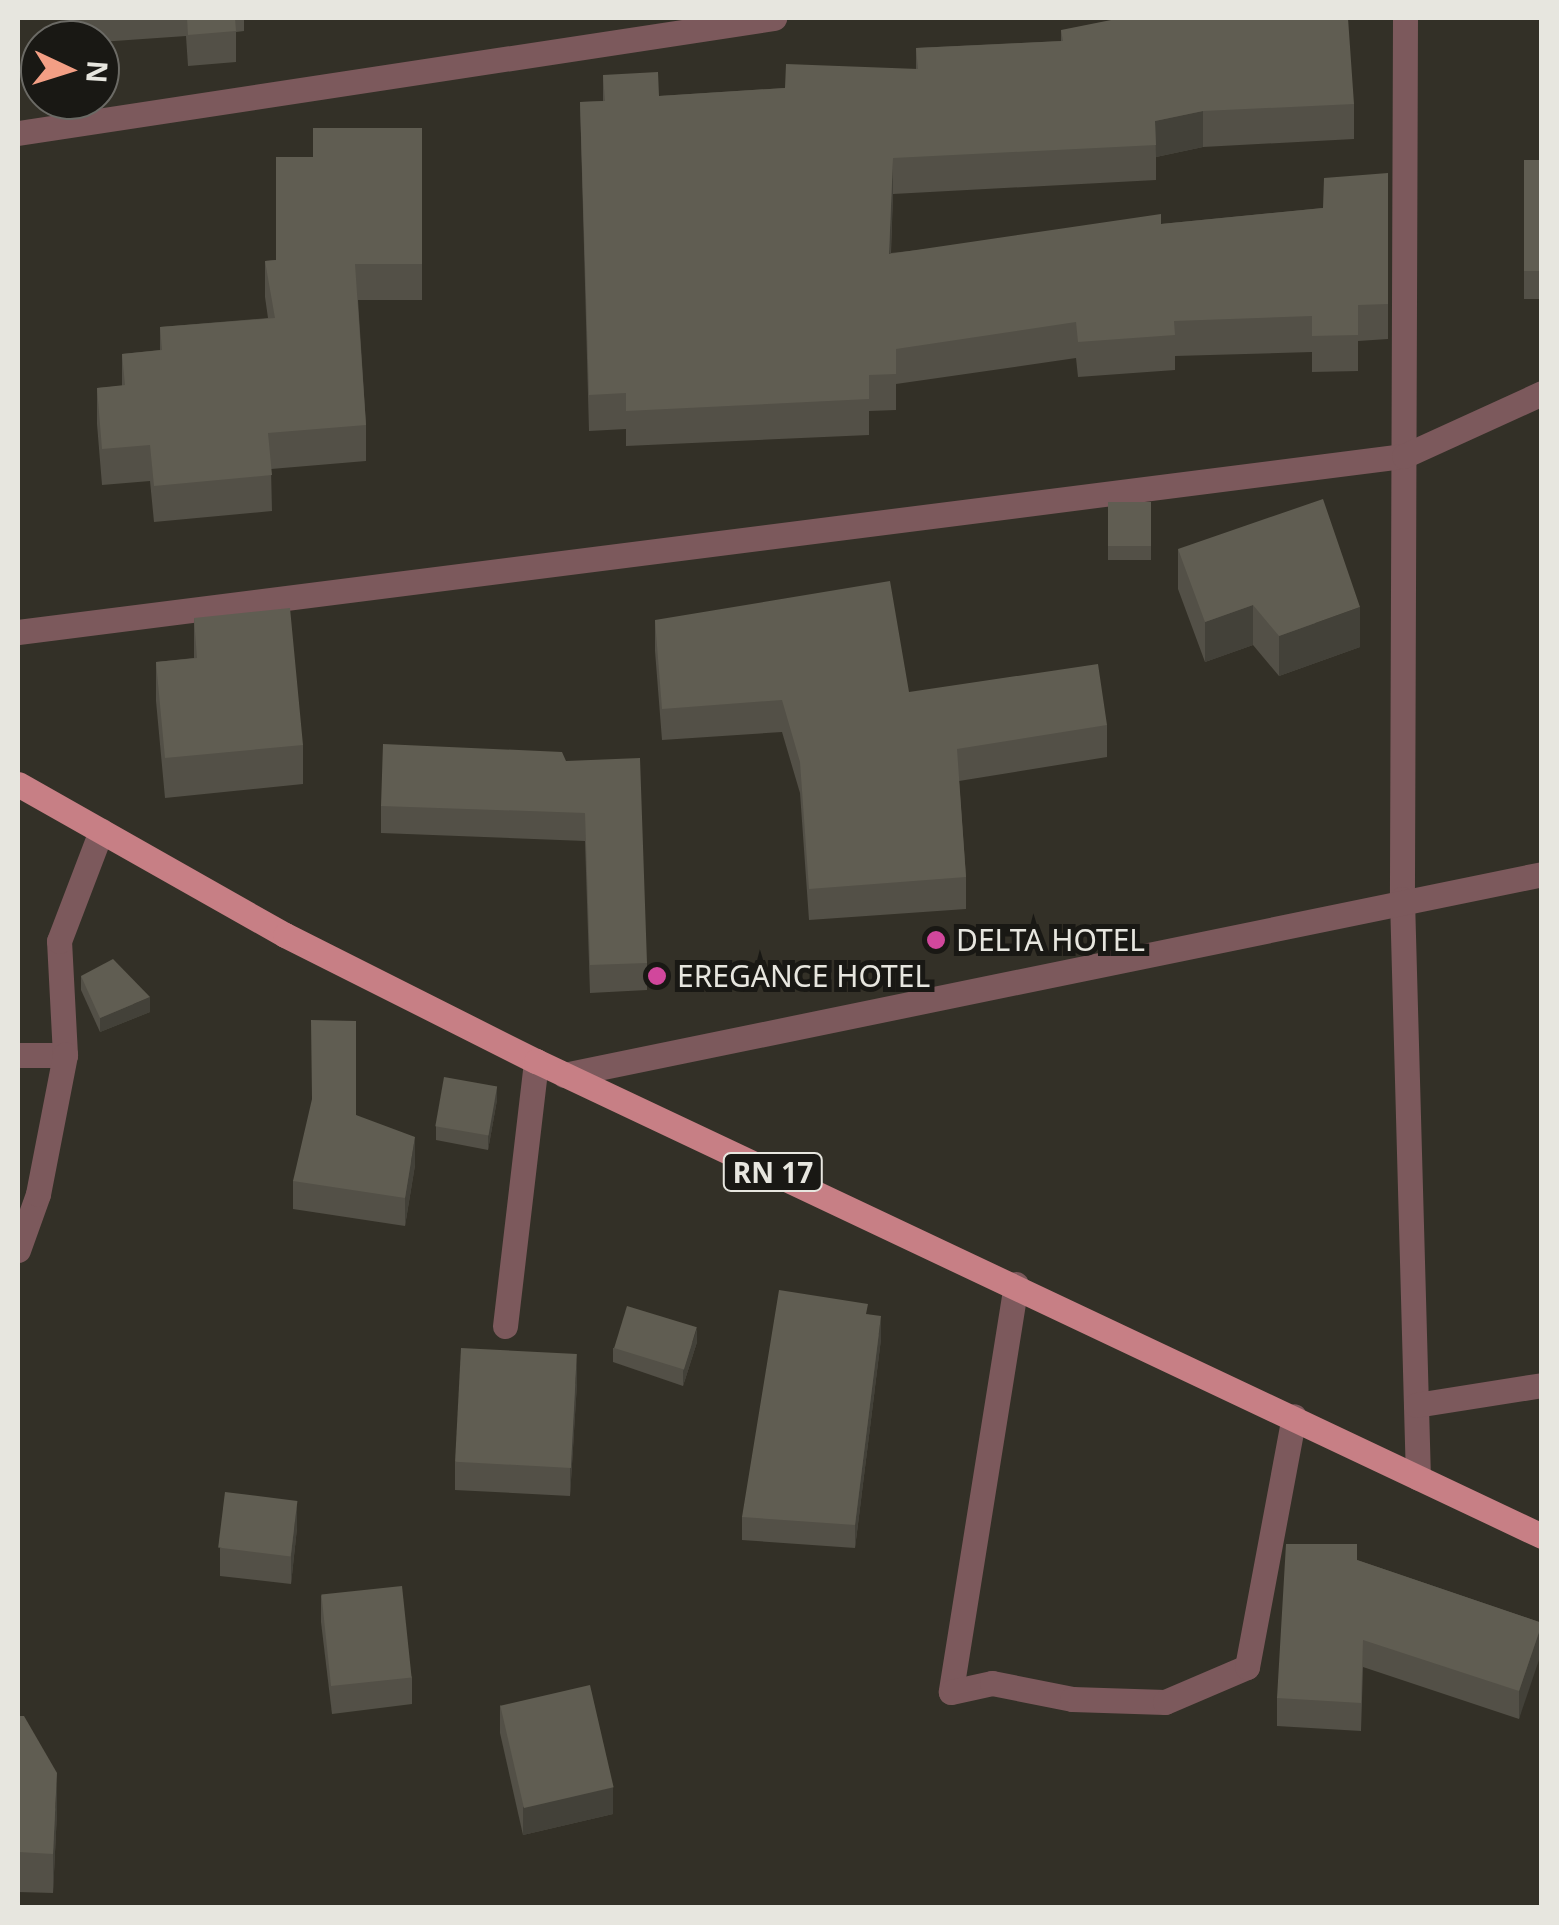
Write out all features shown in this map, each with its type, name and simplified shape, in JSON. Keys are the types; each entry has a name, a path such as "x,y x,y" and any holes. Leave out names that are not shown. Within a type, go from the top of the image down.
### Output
{"main road":[{"name":"RN 17","path":"18,784 286,935 564,1075 1016,1284 1542,1536"}],"street":[{"path":"18,133 774,18"},
{"path":"1405,18 1402,899 1418,1478"},
{"path":"18,632 1404,456 1542,393"},
{"path":"18,1250 38,1194 65,1054 59,941 101,831"},
{"path":"564,1075 1402,899 1542,874"},
{"path":"18,1055 65,1054"},
{"path":"505,1326 536,1061"},
{"path":"1016,1284 951,1692 992,1683 1072,1699 1165,1702 1247,1667 1294,1416"},
{"path":"1416,1404 1542,1385"}],"building":[{"path":"187,18 235,18 236,31 188,35"},
{"path":"1121,18 1348,18 1354,104 1203,111 1155,121 1156,145 893,158 889,254 1161,214 1161,224 1323,208 1324,178 1388,173 1388,304 1358,305 1358,335 1312,336 1312,316 1174,321 1175,335 1078,342 1076,322 896,349 896,374 869,375 869,399 626,411 626,393 589,395 580,102 605,101 603,75 658,72 659,96 785,88 786,64 918,69 916,48 1063,41 1061,30"},
{"path":"313,128 422,128 422,264 355,264 366,425 268,433 272,475 154,486 150,445 102,449 97,388 125,385 122,354 162,350 160,327 275,318 265,261 276,260 276,157 313,157"},
{"path":"1524,160 1542,160 1542,271 1524,271"},
{"path":"1323,499 1360,607 1279,636 1253,605 1205,622 1178,549"},
{"path":"1108,502 1151,502 1151,546 1108,546"},
{"path":"890,581 909,692 1098,664 1107,725 957,749 966,877 809,889 800,762 782,700 662,709 655,620"},
{"path":"290,608 303,745 165,758 156,662 197,658 194,618"},
{"path":"383,744 562,752 566,761 640,758 647,963 590,965 585,813 381,806"},
{"path":"113,959 150,997 100,1018 81,976"},
{"path":"311,1020 356,1021 356,1115 415,1137 405,1198 293,1181 312,1099"},
{"path":"444,1077 497,1086 488,1136 435,1126"},
{"path":"779,1290 868,1304 866,1314 881,1316 855,1525 742,1517"},
{"path":"627,1306 697,1327 684,1369 614,1348"},
{"path":"461,1348 577,1354 571,1468 455,1462"},
{"path":"225,1492 297,1501 291,1556 218,1548"},
{"path":"1286,1544 1357,1544 1357,1560 1542,1623 1519,1691 1363,1640 1361,1703 1277,1698"},
{"path":"402,1586 412,1677 331,1686 321,1594"},
{"path":"590,1685 614,1787 524,1808 500,1706"},
{"path":"18,1716 24,1716 57,1773 53,1854 18,1852"}],"place":[{"name":"DELTA HOTEL","path":"936,940"},
{"name":"EREGANCE HOTEL","path":"657,976"}]}
